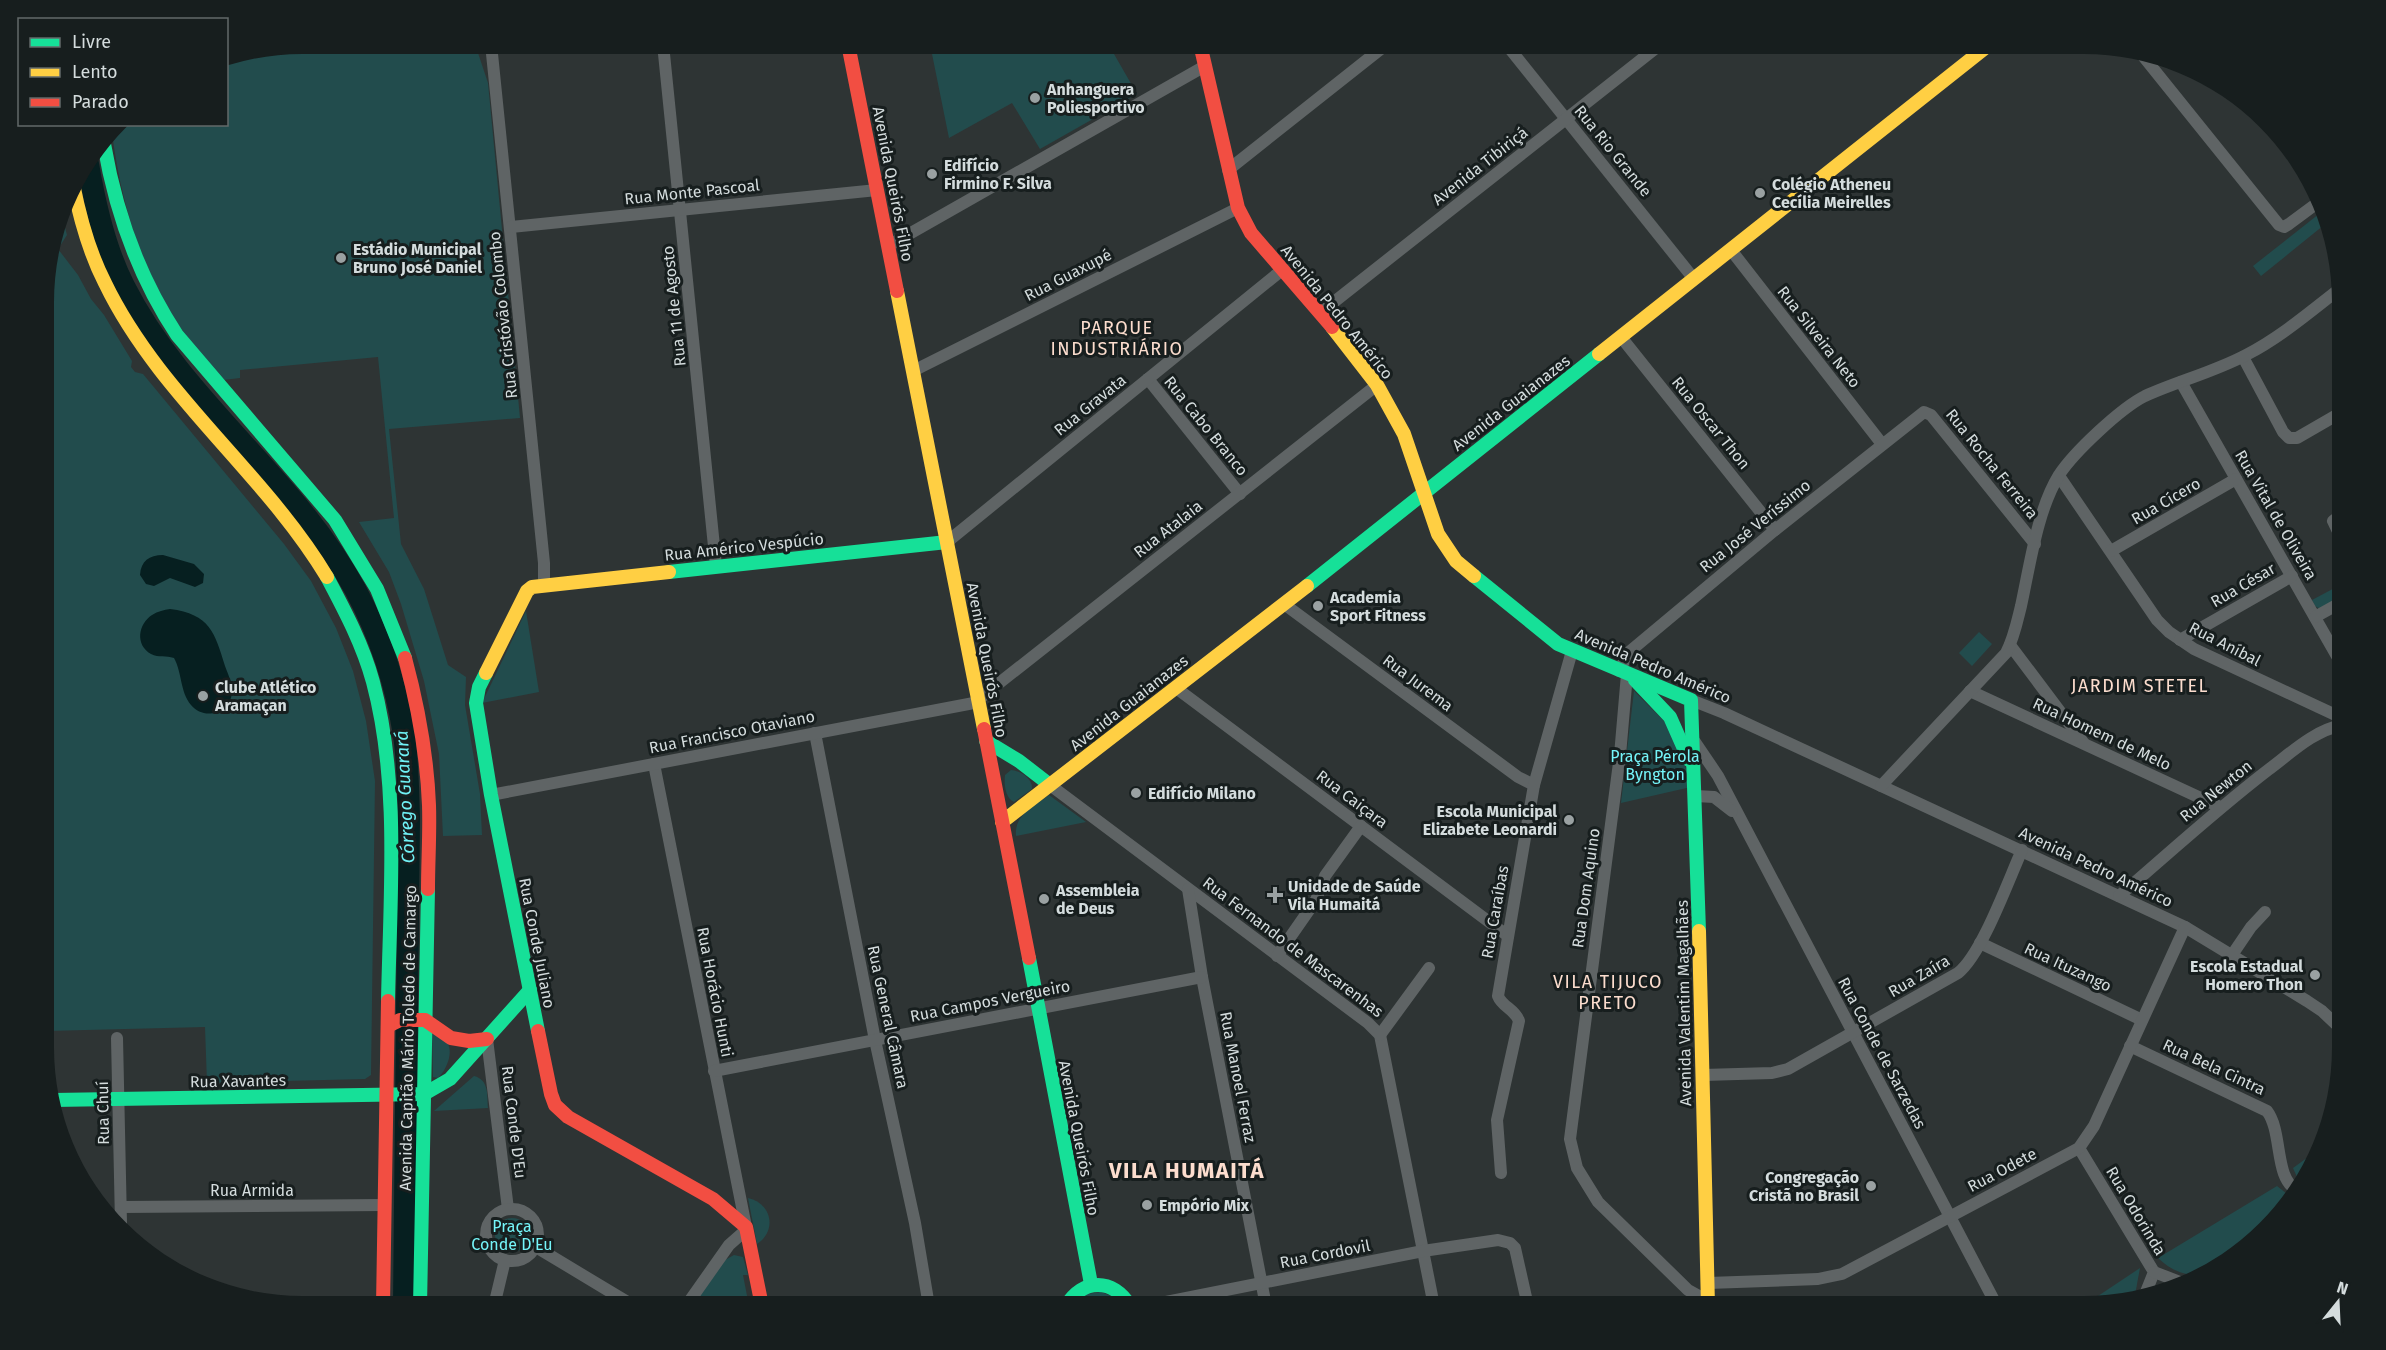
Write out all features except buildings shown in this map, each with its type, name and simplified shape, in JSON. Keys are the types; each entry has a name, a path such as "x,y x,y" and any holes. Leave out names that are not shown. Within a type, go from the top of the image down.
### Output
{"main road":[{"name":"Avenida Queirós Filho","path":"850,54 979,701 1091,1284"},
{"name":"Avenida Pedro Américo","path":"1202,54 1238,208 1251,233 1377,385 1404,434 1436,528 1456,561 1546,636 1572,651 1688,699"},
{"name":"Avenida Guaianazes","path":"1002,822 1284,604 1977,54"},
{"name":"Avenida Capitão Mário Toledo de Camargo","path":"105,151 120,221 141,275 157,306 201,364 340,528 380,594 402,648 420,718 428,796 418,1094 420,1296"},
{"name":"Avenida Capitão Mário Toledo de Camargo","path":"77,199 87,241 99,272 121,315 150,359 300,536 330,582 355,632 378,702 389,774 394,1023 392,1094 384,1205 382,1296"},
{"name":"Rua Américo Vespúcio","path":"544,584 947,543"},
{"name":"Rua Conde Juliano","path":"544,584 527,591 477,691 476,710 551,1094 560,1111 713,1199 746,1228"},
{"path":"1625,673 1670,717 1685,749 1695,791"},
{"path":"1670,717 1688,699"},
{"name":"Avenida Valentim Magalhães","path":"1688,699 1694,740 1708,1296"},
{"path":"986,741 1019,761 1050,785"},
{"path":"418,1094 441,1086 450,1079 530,990"},
{"path":"394,1023 422,1020 451,1038 469,1041 487,1039"},
{"path":"450,1079 455,1056 451,1038"},
{"name":"Rua Xavantes","path":"60,1100 418,1094"},
{"path":"746,1228 760,1296"},
{"path":"1073,1296 1077,1291 1091,1284 1114,1288 1123,1296"}],"street":[{"name":"Rua Cristóvão Colombo","path":"492,54 544,563 544,584"},
{"name":"Rua 11 de Agosto","path":"664,54 716,566"},
{"path":"1228,170 1374,54"},
{"name":"Rua Rio Grande","path":"1514,54 1694,279"},
{"name":"Avenida Tibiriçá","path":"1320,314 1647,54"},
{"path":"2148,62 2279,225 2284,227 2313,206"},
{"path":"888,246 1205,66"},
{"name":"Rua Monte Pascoal","path":"511,227 877,190"},
{"name":"Rua Guaxupé","path":"913,371 1238,208"},
{"name":"Rua Silveira Neto","path":"1731,250 1882,444"},
{"name":"Rua Gravata","path":"947,543 1282,270"},
{"path":"1881,786 2001,658 2010,645 2043,515 2059,476 2078,454 2129,406 2144,396 2243,357 2272,342 2332,294"},
{"name":"Rua Oscar Thon","path":"1621,337 1775,530"},
{"path":"2243,357 2283,432 2289,438 2297,438 2332,418"},
{"name":"Rua Cabo Branco","path":"1148,379 1240,494"},
{"name":"Rua Vital de Oliveira","path":"2181,382 2332,647"},
{"name":"Rua Atalaia","path":"979,701 1377,385"},
{"name":"Rua Rocha Ferreira","path":"1919,414 1924,412 1931,415 2035,544"},
{"name":"Rua José Veríssimo","path":"1625,673 1629,652 1919,414"},
{"name":"Rua Aníbal","path":"2059,476 2157,620 2180,640 2203,654 2332,713"},
{"name":"Rua Cícero","path":"2111,551 2236,479"},
{"name":"Rua César","path":"2180,640 2292,576"},
{"name":"Rua Jurema","path":"1284,604 1518,777 1534,785"},
{"path":"2315,617 2332,608"},
{"path":"2010,645 2086,745"},
{"name":"Rua Caraíbas","path":"1501,1173 1497,1120 1519,1021 1517,1015 1499,1000 1498,996 1534,785 1572,651"},
{"name":"Rua Dom Aquino","path":"1625,673 1620,755 1570,1139 1577,1168 1598,1202 1697,1296"},
{"name":"Rua Caiçara","path":"1176,688 1508,936"},
{"name":"Rua Homem de Melo","path":"1970,691 2220,807"},
{"name":"Avenida Pedro Américo","path":"1688,699 2022,850 2185,927 2322,1011 2332,1020"},
{"name":"Rua Francisco Otaviano","path":"491,795 979,701"},
{"name":"Rua Newton","path":"2119,896 2220,807 2302,744 2332,728"},
{"name":"Rua General Câmara","path":"815,733 875,1040 915,1223 927,1296"},
{"name":"Rua Conde de Sarzedas","path":"1694,740 1710,763 1992,1296"},
{"name":"Rua Horácio Hunti","path":"654,764 746,1228"},
{"name":"Rua Fernando de Mascarenhas","path":"1050,785 1368,1023 1380,1035 1432,1296"},
{"name":"Rua Conde de Sarzedas","path":"1695,791 1714,797 1738,816"},
{"path":"1277,956 1316,900 1325,876 1361,826"},
{"name":"Rua Zaíra","path":"1703,1075 1778,1072 1788,1069 1958,973 1969,962 1980,943 2022,850"},
{"name":"Rua Manoel Ferraz","path":"1188,889 1202,977 1264,1296"},
{"path":"2232,955 2250,927 2265,912"},
{"name":"Rua Odete","path":"1708,1283 1818,1279 1842,1274 2079,1148 2094,1126 2185,927"},
{"name":"Rua Ituzango","path":"1980,943 2142,1020"},
{"path":"1380,1035 1429,968"},
{"name":"Rua Campos Vergueiro","path":"714,1071 1202,977"},
{"name":"Rua Chuí","path":"117,1038 121,1216"},
{"name":"Rua Conde D'Eu","path":"487,1039 508,1209"},
{"name":"Rua Bela Cintra","path":"2130,1046 2267,1111 2275,1124 2285,1178 2290,1186"},
{"name":"Rua Odorinda","path":"2079,1148 2154,1272 2148,1288"},
{"name":"Rua Armida","path":"121,1207 384,1205"},
{"path":"508,1209 527,1213 536,1222 539,1234 536,1247 532,1253 519,1260 505,1260 493,1253 489,1247 487,1226 495,1215 508,1209"},
{"path":"693,1296 729,1245 746,1228"},
{"name":"Rua Cordovil","path":"1198,1296 1424,1251 1498,1240 1510,1243 1518,1254 1526,1296"},
{"path":"536,1247 617,1296"},
{"path":"496,1296 505,1260"},
{"path":"2154,1272 2173,1279"}],"green space":[{"name":"Estádio Municipal Bruno José Daniel","path":"302,54 478,54 488,83 520,418 389,429 401,544 424,589 448,665 466,677 465,705 480,794 482,835 443,836 439,754 424,681 389,572 359,522 394,518 378,357 240,370 240,378 223,380 182,330 155,284 127,211 113,142 128,126 228,126 228,65 238,62 270,56"},
{"name":"Anhanguera Poliesportivo","path":"932,54 1114,54 1137,94 1040,149 1012,103 949,138"},
{"path":"2316,216 2321,228 2261,276 2253,266"},
{"name":"Clube Atlético Aramaçan","path":"65,228 67,235 61,245"},
{"name":"Clube Atlético Aramaçan","path":"60,251 104,315 132,361 131,367 135,372 143,374 284,544 311,581 336,628 353,671 366,721 375,781 371,1075 365,1079 207,1083 205,1027 54,1031 54,302"},
{"path":"2332,589 2332,604 2320,609 2312,600"},
{"path":"526,611 539,692 482,703"},
{"path":"1979,632 1992,644 1972,666 1959,653"},
{"name":"Praça Pérola Byngton","path":"1634,691 1667,724 1684,762 1691,787 1621,803"},
{"path":"1011,770 1026,776 1032,785 1032,789 1014,802 1007,794 1005,786 1005,775"},
{"path":"1049,795 1086,822 1016,836 1018,822 1022,817 1031,807"},
{"path":"432,1033 446,1041 450,1050 444,1071 438,1078 433,1077"},
{"path":"474,1076 485,1084 488,1108 434,1111"},
{"path":"2305,1159 2297,1176 2293,1168"},
{"path":"2277,1186 2285,1193 2259,1223 2235,1245 2208,1263 2186,1273 2177,1271 2158,1258"},
{"path":"748,1198 762,1205 769,1218 768,1232 757,1244"},
{"name":"Praça Conde D'Eu","path":"512,1218 524,1223 529,1235 524,1247 512,1252 500,1247 495,1235 500,1223"},
{"path":"734,1255 743,1257 748,1275 743,1275 747,1296 700,1296 725,1260"},
{"path":"2140,1268 2136,1290 2099,1295"},
{"path":"1101,1292 1111,1296 1085,1296"}],"shaded area":[{"path":"163,555 194,564 204,574 203,583 195,587 170,578 154,586 146,584 140,575 144,563 154,556"},
{"path":"170,609 194,615 209,627 214,635 232,690 227,706 222,710 209,714 196,710 187,700 174,658 151,654 142,645 140,634 147,619"}],"waterway":[{"name":"Córrego Guarará","path":"90,174 97,211 111,257 124,286 148,327 206,403 270,474 330,549 364,606 392,679 405,745 409,817 404,1296"}],"traffic: fast":[{"path":"105,151 115,195 130,244 163,313 177,335 335,520 377,589 405,658"},
{"path":"1307,586 1599,354"},
{"path":"669,572 947,542"},
{"path":"1474,576 1558,644 1691,700 1699,931"},
{"path":"327,577 359,641 373,682 387,760 391,840 388,1001"},
{"path":"486,673 479,687 476,703 491,795 538,1031"},
{"path":"1635,680 1670,717 1689,760"},
{"path":"986,741 1019,761 1050,785"},
{"path":"420,1296 428,889"},
{"path":"1029,958 1091,1284"},
{"path":"60,1100 424,1094 450,1079 530,990"},
{"path":"1074,1296 1089,1286 1098,1285 1107,1286 1122,1296"}],"traffic: slow":[{"path":"1599,354 1977,54"},
{"path":"77,200 94,259 127,323 182,398 302,539 327,577"},
{"path":"897,291 984,729"},
{"path":"1332,327 1377,385 1404,434 1438,534 1456,561 1474,576"},
{"path":"486,673 527,591 532,587 669,572"},
{"path":"1002,822 1307,586"},
{"path":"1699,931 1708,1296"}],"traffic: jam":[{"path":"850,54 897,291"},
{"path":"1202,54 1238,208 1251,233 1332,327"},
{"path":"405,658 418,712 428,786 428,889"},
{"path":"984,729 1029,958"},
{"path":"383,1296 388,1001"},
{"path":"388,1026 400,1020 425,1020 451,1038 469,1041 487,1039"},
{"path":"538,1031 555,1105 568,1117 713,1199 746,1227 760,1296"}],"place":[{"name":"Anhanguera Poliesportivo","path":"1035,98"},
{"name":"Edifício Firmino F. Silva","path":"932,174"},
{"name":"Colégio Atheneu Cecília Meirelles","path":"1760,193"},
{"name":"Estádio Municipal Bruno José Daniel","path":"341,258"},
{"name":"Academia Sport Fitness","path":"1318,606"},
{"name":"Clube Atlético Aramaçan","path":"203,696"},
{"name":"Edifício Milano","path":"1136,793"},
{"name":"Escola Municipal Elizabete Leonardi","path":"1569,820"},
{"name":"Unidade de Saúde Vila Humaitá","path":"1275,895"},
{"name":"Assembleia de Deus","path":"1044,899"},
{"name":"Escola Estadual Homero Thon","path":"2315,975"},
{"name":"Congregação Cristã no Brasil","path":"1871,1186"},
{"name":"Empório Mix","path":"1147,1205"}],"district":[{"name":"PARQUE INDUSTRIÁRIO","path":"1117,338"},
{"name":"JARDIM STETEL","path":"2140,686"},
{"name":"VILA TIJUCO PRETO","path":"1608,992"},
{"name":"VILA HUMAITÁ","path":"1187,1170"}]}
